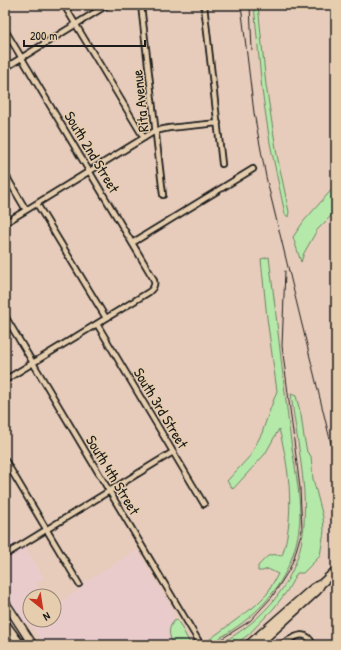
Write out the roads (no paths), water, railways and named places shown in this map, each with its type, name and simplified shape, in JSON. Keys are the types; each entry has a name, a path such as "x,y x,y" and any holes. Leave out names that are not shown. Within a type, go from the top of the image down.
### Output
{"main road":[{"path":"258,645 316,591 321,584 336,570"},
{"path":"248,645 313,588 321,584"},
{"path":"5,602 8,609 33,645"},
{"path":"5,623 21,645"},
{"path":"242,645 252,635 260,634"}],"street":[{"path":"64,5 144,138"},
{"path":"5,68 107,5"},
{"name":"Rita Avenue","path":"141,5 163,195"},
{"path":"204,5 222,164"},
{"name":"South 2nd Street","path":"5,30 153,278 154,287 149,292 106,318"},
{"path":"5,223 155,131 169,128 218,123"},
{"path":"132,243 253,169"},
{"path":"5,174 26,210"},
{"path":"5,380 106,318 37,204"},
{"name":"South 4th Street","path":"5,316 201,645"},
{"name":"South 3rd Street","path":"97,324 204,504"},
{"path":"5,555 173,452"},
{"path":"5,460 79,584"},
{"path":"280,645 304,634 309,637 314,645"}],"railway":[{"path":"241,5 254,113 266,177 336,464"},
{"path":"250,5 252,50"},
{"path":"212,645 250,621 272,597 289,570 302,530 300,488 282,346 285,271"}]}
